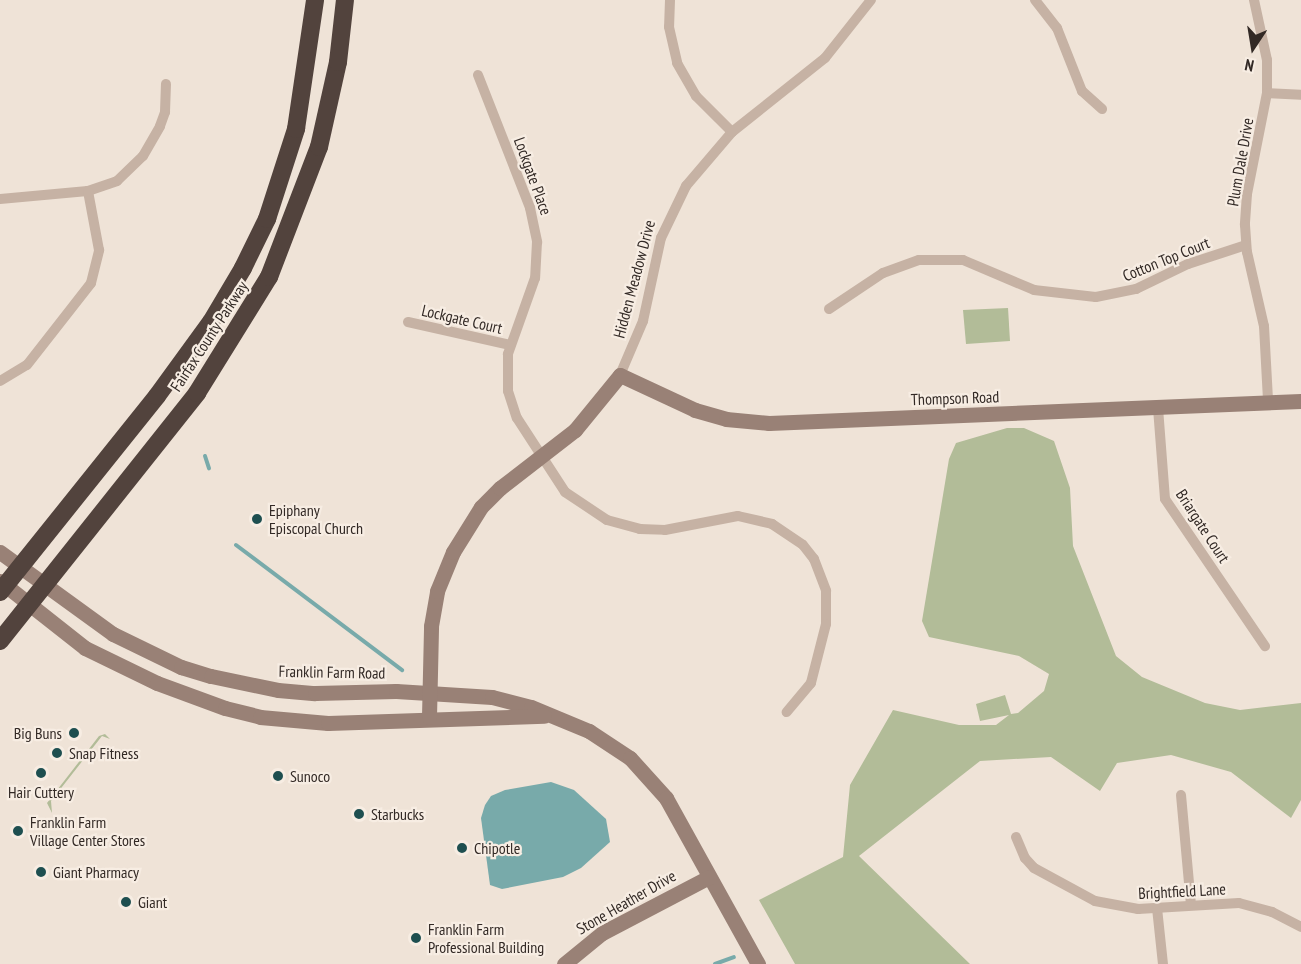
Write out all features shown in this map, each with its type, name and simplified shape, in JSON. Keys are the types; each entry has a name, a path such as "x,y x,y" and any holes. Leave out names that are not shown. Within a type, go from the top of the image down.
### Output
{"highway":[{"name":"Fairfax County Parkway","path":"2,586 21,567 180,364 243,268 267,219 297,129 315,0"},
{"name":"Fairfax County Parkway","path":"0,641 197,393 269,278 319,147 338,62 345,0"}],"main road":[{"name":"Thompson Road","path":"620,375 695,410 726,419 759,423 1301,401"},
{"name":"Hidden Meadow Drive","path":"429,717 428,692 434,605 453,552 471,522 500,488 542,458 594,412 620,375"},
{"name":"Franklin Farm Road","path":"0,552 122,639 212,676 306,692 428,692 511,700 553,716 609,742 646,773 666,798 758,964"},
{"name":"Franklin Farm Road","path":"2,586 85,648 123,668 225,708 260,717 328,723 429,717 553,716"},
{"name":"Stone Heather Drive","path":"564,964 602,933 709,877"}],"street":[{"path":"670,0 669,27 677,63 696,96 732,132"},
{"name":"Hidden Meadow Drive","path":"620,375 643,321 654,264 672,213 692,179 732,132 825,58 871,0"},
{"path":"1035,0 1057,28 1082,91 1102,110"},
{"name":"Plum Dale Drive","path":"1254,0 1267,60 1267,93 1247,194 1246,245 1264,326 1268,401"},
{"name":"Lockgate Place","path":"478,75 530,208 537,242 535,278 510,345 507,373 511,402 542,458 565,492 607,520 640,529 665,530 721,517 756,518 787,531 803,545 826,591 826,624 811,683 787,712"},
{"path":"0,199 88,191 117,180 143,156 165,112 166,84"},
{"path":"1267,93 1301,95"},
{"path":"0,381 27,365 91,283 99,250 88,191"},
{"name":"Cotton Top Court","path":"829,309 883,273 919,260 963,260 1034,290 1096,297 1136,289 1188,264 1246,245"},
{"name":"Lockgate Court","path":"408,322 510,345"},
{"name":"Briargate Court","path":"1158,408 1165,499 1266,646"},
{"path":"1181,795 1191,905"},
{"name":"Brightfield Lane","path":"1016,837 1034,868 1073,892 1116,907 1157,908 1218,902 1259,907 1301,927"},
{"path":"1157,908 1163,964"}],"green space":[{"path":"1008,308 1010,341 966,344 963,310"},
{"path":"1007,428 1024,428 1054,441 1070,488 1073,546 1116,656 1142,677 1205,703 1240,710 1301,703 1301,800 1291,818 1231,772 1171,755 1117,763 1100,791 1051,757 980,761 859,856 970,964 795,964 759,900 843,857 850,785 893,710 959,725 996,725 1009,715 980,721 976,704 1005,695 1011,714 1018,713 1044,691 1049,674 1019,656 929,637 922,621 949,459 956,443"},
{"path":"105,734 110,739 102,736 51,801 52,813 47,803 99,736"}],"water":[{"path":"551,782 574,790 606,819 610,842 581,868 563,877 502,889 490,885 481,818 485,805 491,796 505,790"}],"waterway":[{"path":"205,456 209,468"},
{"path":"236,545 402,670"},
{"path":"715,964 734,957"}],"place":[{"name":"Epiphany Episcopal Church","path":"257,519"},
{"name":"Big Buns","path":"74,733"},
{"name":"Snap Fitness","path":"57,753"},
{"name":"Hair Cuttery","path":"41,773"},
{"name":"Sunoco","path":"278,776"},
{"name":"Starbucks","path":"359,814"},
{"name":"Franklin Farm Village Center Stores","path":"18,831"},
{"name":"Chipotle","path":"462,848"},
{"name":"Giant Pharmacy","path":"41,872"},
{"name":"Giant","path":"126,902"},
{"name":"Franklin Farm Professional Building","path":"416,938"}]}
